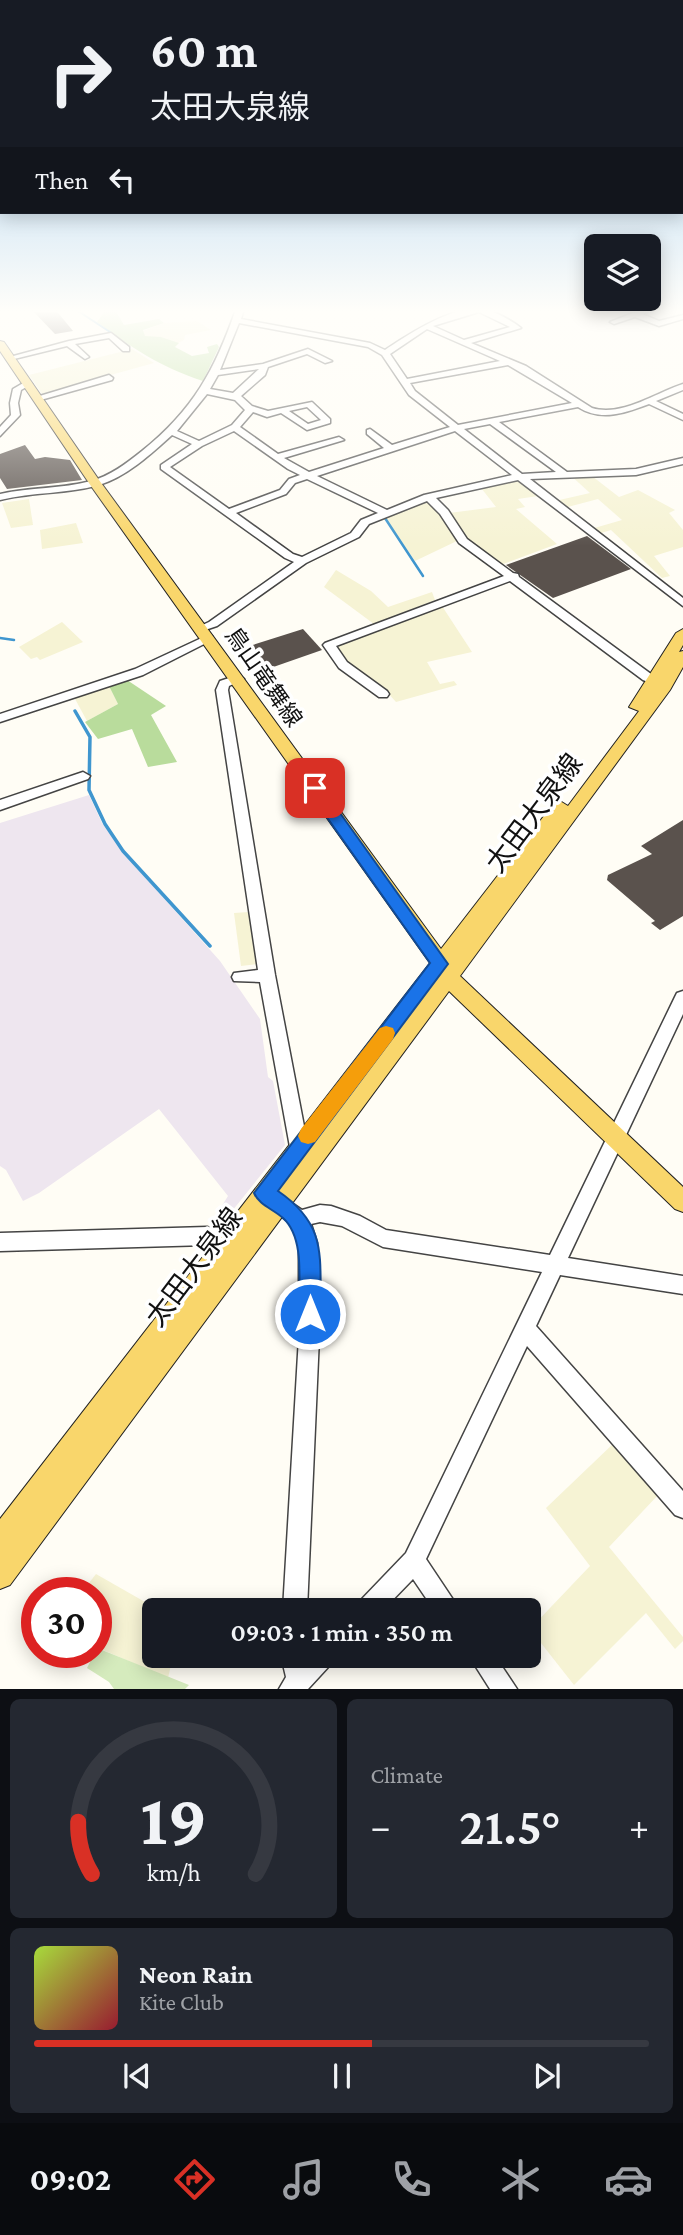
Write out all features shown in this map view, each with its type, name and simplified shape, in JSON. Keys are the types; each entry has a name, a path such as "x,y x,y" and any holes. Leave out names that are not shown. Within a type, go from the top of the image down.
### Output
{"main road":[{"name":"鳥山竜舞線","path":"30,388 444,970 683,1202"},
{"name":"太田大泉線","path":"660,682 683,633"},
{"name":"太田大泉線","path":"0,1575 235,1246 660,682 683,656"},
{"name":"太田大泉線","path":"271,1198 299,1147 444,970"},
{"name":"太田大泉線","path":"0,1542 235,1246"}],"street":[{"path":"0,433 15,418 17,388 32,391 51,388"},
{"path":"0,497 96,483 117,474 172,432 210,388"},
{"path":"235,396 245,388"},
{"path":"410,388 455,428 683,603"},
{"path":"557,388 579,404 603,414 650,401 681,388"},
{"path":"208,391 235,396 251,408 267,414 283,411"},
{"path":"650,401 683,417"},
{"path":"227,513 282,492 292,481 455,428 579,404"},
{"path":"251,408 235,427 199,444 164,467 289,556 303,561"},
{"path":"492,421 563,473"},
{"path":"235,427 306,476 340,489 385,513"},
{"path":"172,432 199,444"},
{"path":"370,432 391,449"},
{"path":"277,457 340,440"},
{"path":"0,718 139,671 205,633 213,624 303,561 355,535 365,522 385,513 428,497 518,477 636,472 683,461"},
{"path":"428,497 444,508 463,541 660,682"},
{"path":"383,694 343,665 329,645 514,576"},
{"path":"239,679 225,684 222,690 267,975 299,1147"},
{"path":"0,805 83,776"},
{"path":"240,977 267,975"},
{"path":"379,1598 414,1561 683,997"},
{"path":"271,1198 299,1220 308,1243 310,1290 296,1598"},
{"path":"299,1220 311,1214 334,1217 359,1223 383,1238 683,1285"},
{"path":"0,1242 207,1236 235,1246"},
{"path":"526,1329 683,1507"},
{"path":"414,1561 440,1598"},
{"path":"295,1685 311,1668"},
{"path":"490,1668 505,1689"}],"shaded area":[{"path":"38,388 64,388 42,394"},
{"path":"568,473 588,473 619,497 638,490 675,510 669,513 683,530 683,547 654,556 670,576 662,578 611,530 598,534 591,529 622,520 598,499 564,508 555,501 590,493"},
{"path":"518,477 538,496 518,499 525,507 516,509 557,544 503,564 463,541 449,513 496,507 478,484"},
{"path":"29,499 33,525 11,528 2,503"},
{"path":"427,499 443,510 459,540 415,561 383,515"},
{"path":"76,523 83,543 42,549 40,530"},
{"path":"336,570 371,591 388,607 432,592 435,600 374,624 324,587"},
{"path":"440,603 472,652 427,662 440,684 454,681 457,685 396,702 387,692 347,664 332,645"},
{"path":"62,622 83,642 40,660 37,657 31,659 19,647"},
{"path":"108,684 118,704 87,721 74,697"},
{"path":"89,795 102,823 125,855 220,961 260,1019 268,1077 273,1081 285,1145 224,1221 213,1220 228,1196 159,1109 39,1193 23,1201 6,1170 0,1166 0,823"},
{"path":"249,912 257,964 241,966 234,913"},
{"path":"614,1443 659,1494 609,1547 683,1637 683,1641 675,1649 646,1613 574,1685 541,1643 541,1617 590,1566 546,1508"},
{"path":"112,1583 142,1600 142,1667 112,1654"},
{"path":"145,1668 170,1668 168,1678"}],"green space":[{"path":"124,678 166,706 151,715 177,762 148,767 132,729 98,739 85,722 118,704 108,684"},
{"path":"112,1654 189,1685 185,1689 114,1689 109,1682 87,1668 112,1668"}],"building":[{"path":"25,445 35,459 45,457 70,460 82,480 7,489 0,478 0,454"},
{"path":"587,536 631,569 553,598 506,565"},
{"path":"303,629 322,650 253,674 234,651"},
{"path":"683,820 683,916 660,930 651,923 655,921 607,880 608,875 652,854 641,846"}],"waterway":[{"path":"383,515 423,576"},
{"path":"0,638 14,640"},
{"path":"75,711 90,737 89,790 105,824 123,851 210,946"}],"slow traffic":[{"path":"308,1136 386,1033"}],"route":[{"path":"310,1314 308,1243 304,1227 291,1212 264,1193 440,964 315,788"}]}
